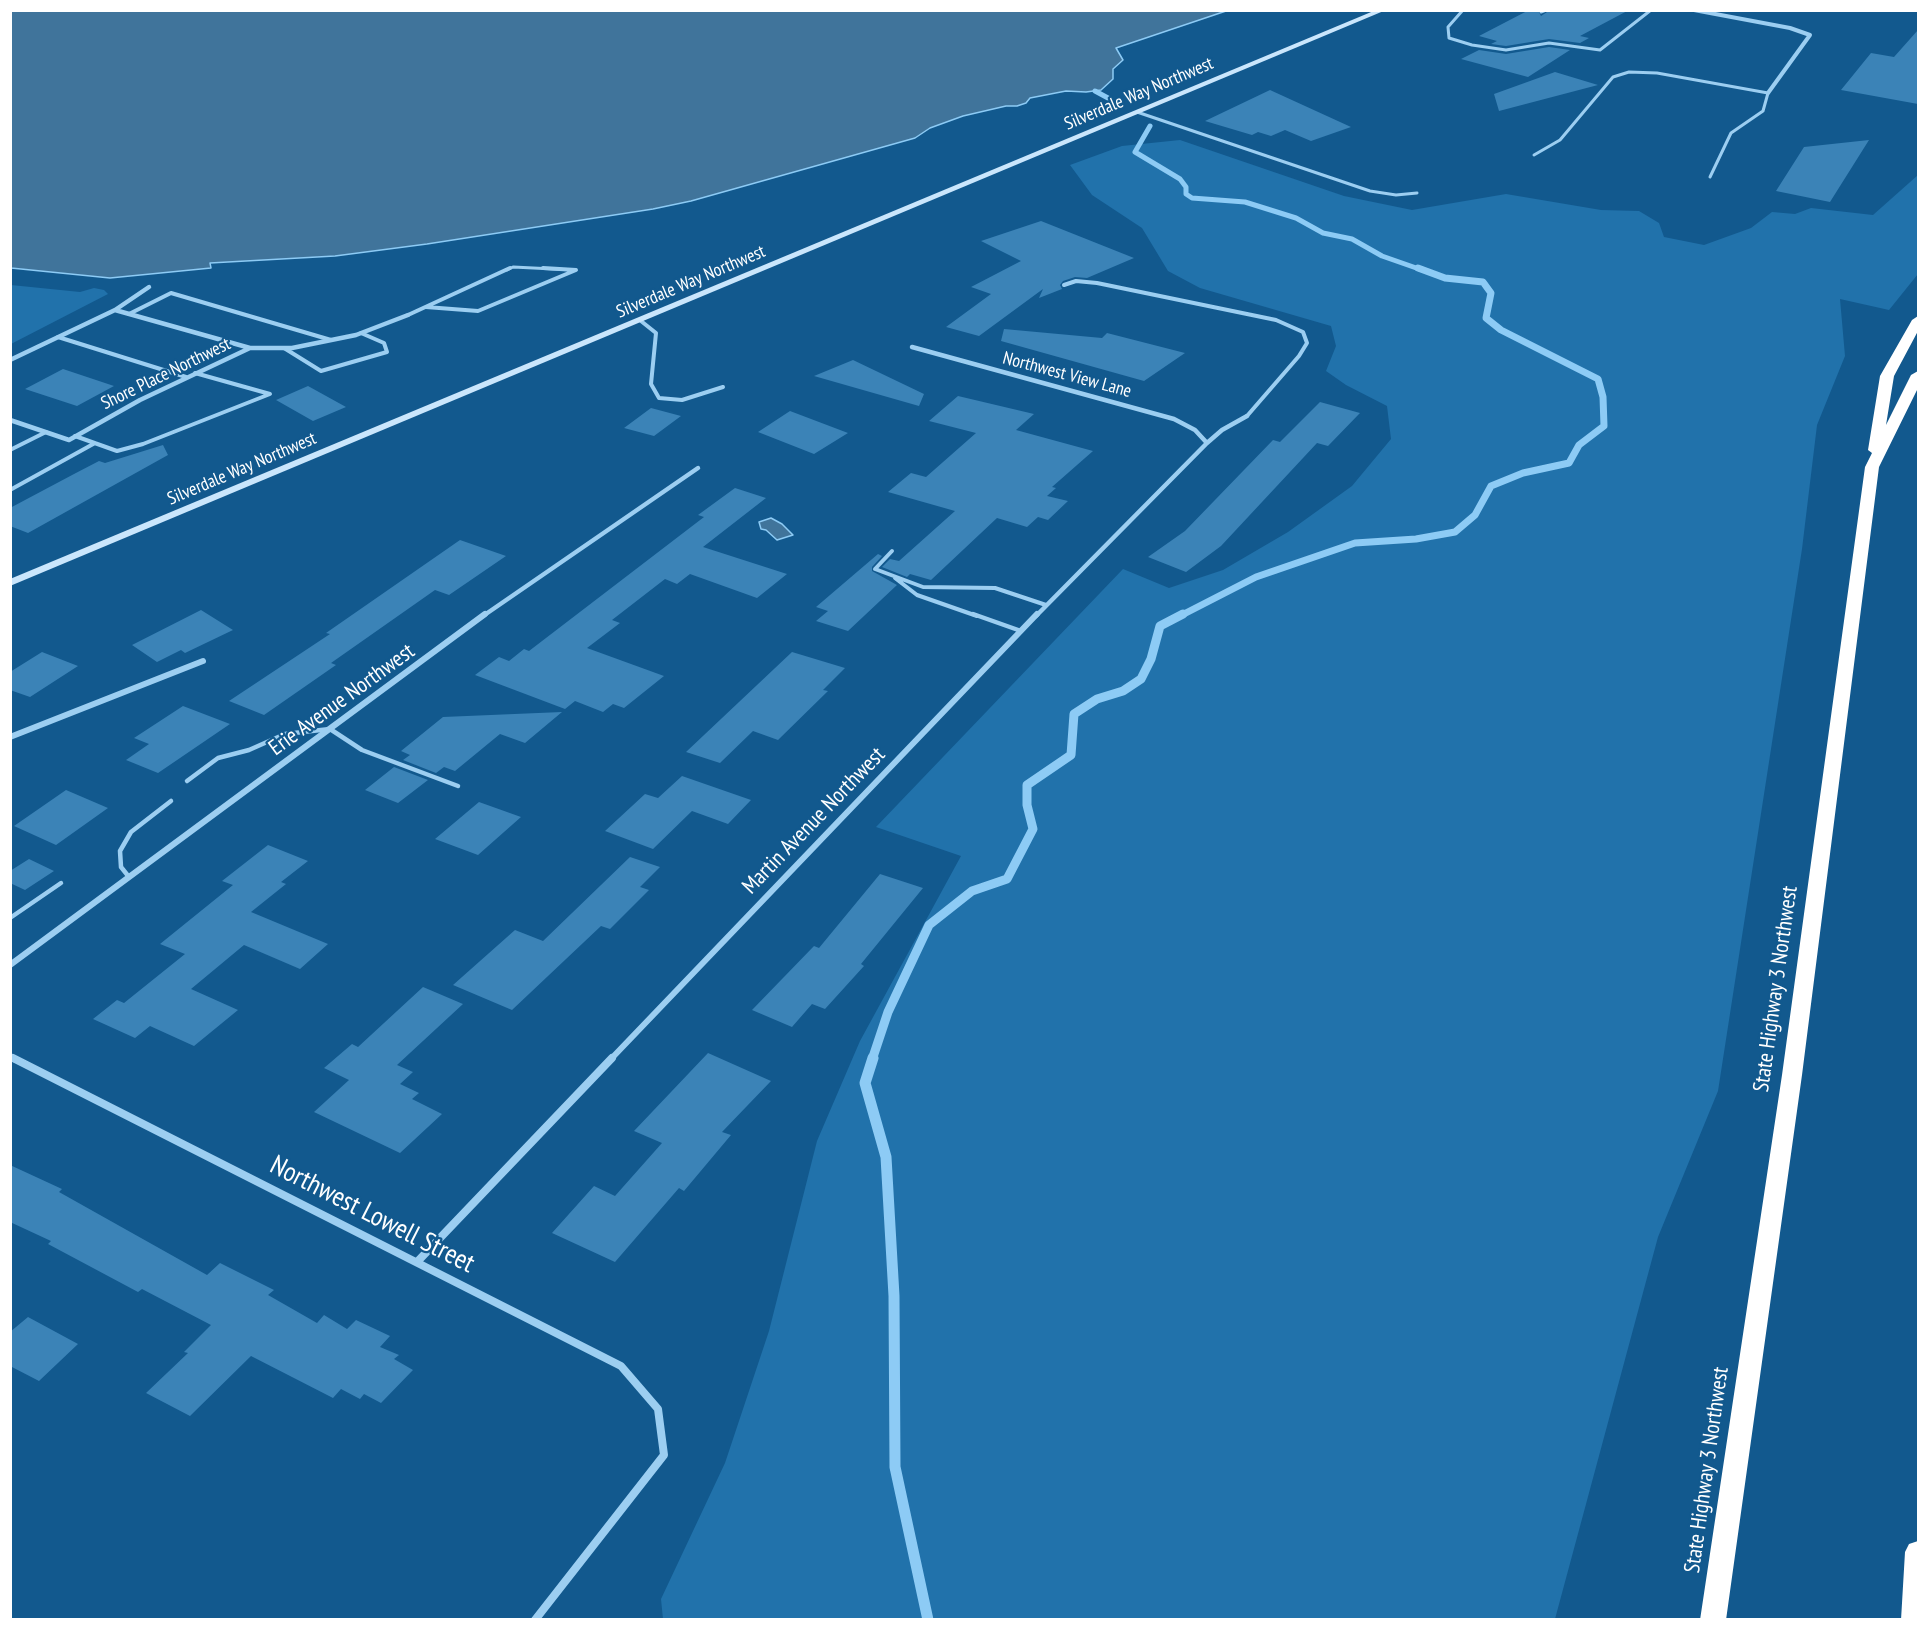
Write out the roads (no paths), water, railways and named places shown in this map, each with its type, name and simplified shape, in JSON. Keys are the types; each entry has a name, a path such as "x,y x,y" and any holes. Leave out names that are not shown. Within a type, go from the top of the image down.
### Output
{"highway":[{"path":"1872,467 1887,376 1918,320"},
{"name":"State Highway 3 Northwest","path":"1713,1620 1792,1075 1872,467 1918,375"},
{"path":"1914,1620 1918,1552"}],"main road":[{"name":"Silverdale Way Northwest","path":"10,583 1383,10"}],"street":[{"path":"1694,10 1790,28 1810,35 1768,93"},
{"path":"10,360 114,310 150,287"},
{"path":"114,310 250,348"},
{"name":"Shore Place Northwest","path":"75,436 186,377 250,348 284,348 332,340 362,333 408,315"},
{"name":"Northwest View Lane","path":"912,347 1174,419 1195,430 1207,443"},
{"name":"Martin Avenue Northwest","path":"417,1261 1046,605 1207,443 1222,430 1247,417"},
{"path":"10,420 69,440 75,436"},
{"name":"Erie Avenue Northwest","path":"10,965 530,581 699,468"},
{"path":"10,737 203,661"},
{"name":"Northwest Lowell Street","path":"10,1056 621,1366 658,1409 663,1455 535,1620"}],"lane":[{"path":"1463,10 1448,27 1449,38 1472,45 1506,50 1549,43 1600,50 1651,10"},
{"path":"1541,12 1546,10"},
{"path":"1534,155 1560,140 1613,77 1629,72 1658,73 1768,93 1763,111 1731,133 1710,177"},
{"path":"1137,112 1370,190 1396,195 1417,193"},
{"path":"408,315 513,267 576,270 478,311 426,307"},
{"path":"1064,285 1072,281 1097,283 1276,320 1303,332 1307,338 1307,344 1247,417"},
{"path":"129,314 171,293 332,340"},
{"path":"641,321 656,333 651,384 659,398 682,400 723,387"},
{"path":"284,348 321,371 387,352 384,343 362,333"},
{"path":"58,337 186,377"},
{"path":"75,436 117,451 143,444 270,394 195,373"},
{"path":"10,450 46,432"},
{"path":"10,490 95,443"},
{"path":"892,552 875,569 922,586 995,588 1046,605"},
{"path":"892,575 917,595 1021,631"},
{"path":"187,781 218,759 249,750 285,734 303,730 330,729 362,750 458,786"},
{"path":"129,877 121,867 120,851 131,832 171,801"},
{"path":"10,918 61,883"}],"waterway":[{"path":"1095,91 1108,98"},
{"path":"1150,126 1135,152 1180,179 1186,187 1186,194 1192,198 1245,202 1296,218 1323,233 1352,239 1382,256 1422,270"},
{"path":"1180,616 1256,577 1355,543 1416,539 1455,532 1475,515 1491,486 1523,473 1569,463 1579,445 1604,426 1603,397 1598,379 1501,330 1486,318 1491,293 1483,282 1445,278 1418,268"},
{"path":"872,1060 888,1012 929,925 972,891 1007,879 1033,829 1027,805 1027,785 1071,755 1074,714 1097,699 1123,691 1141,679 1151,659 1160,626 1183,614"},
{"path":"873,1058 865,1083 886,1157 894,1296 895,1467 928,1620"}]}
